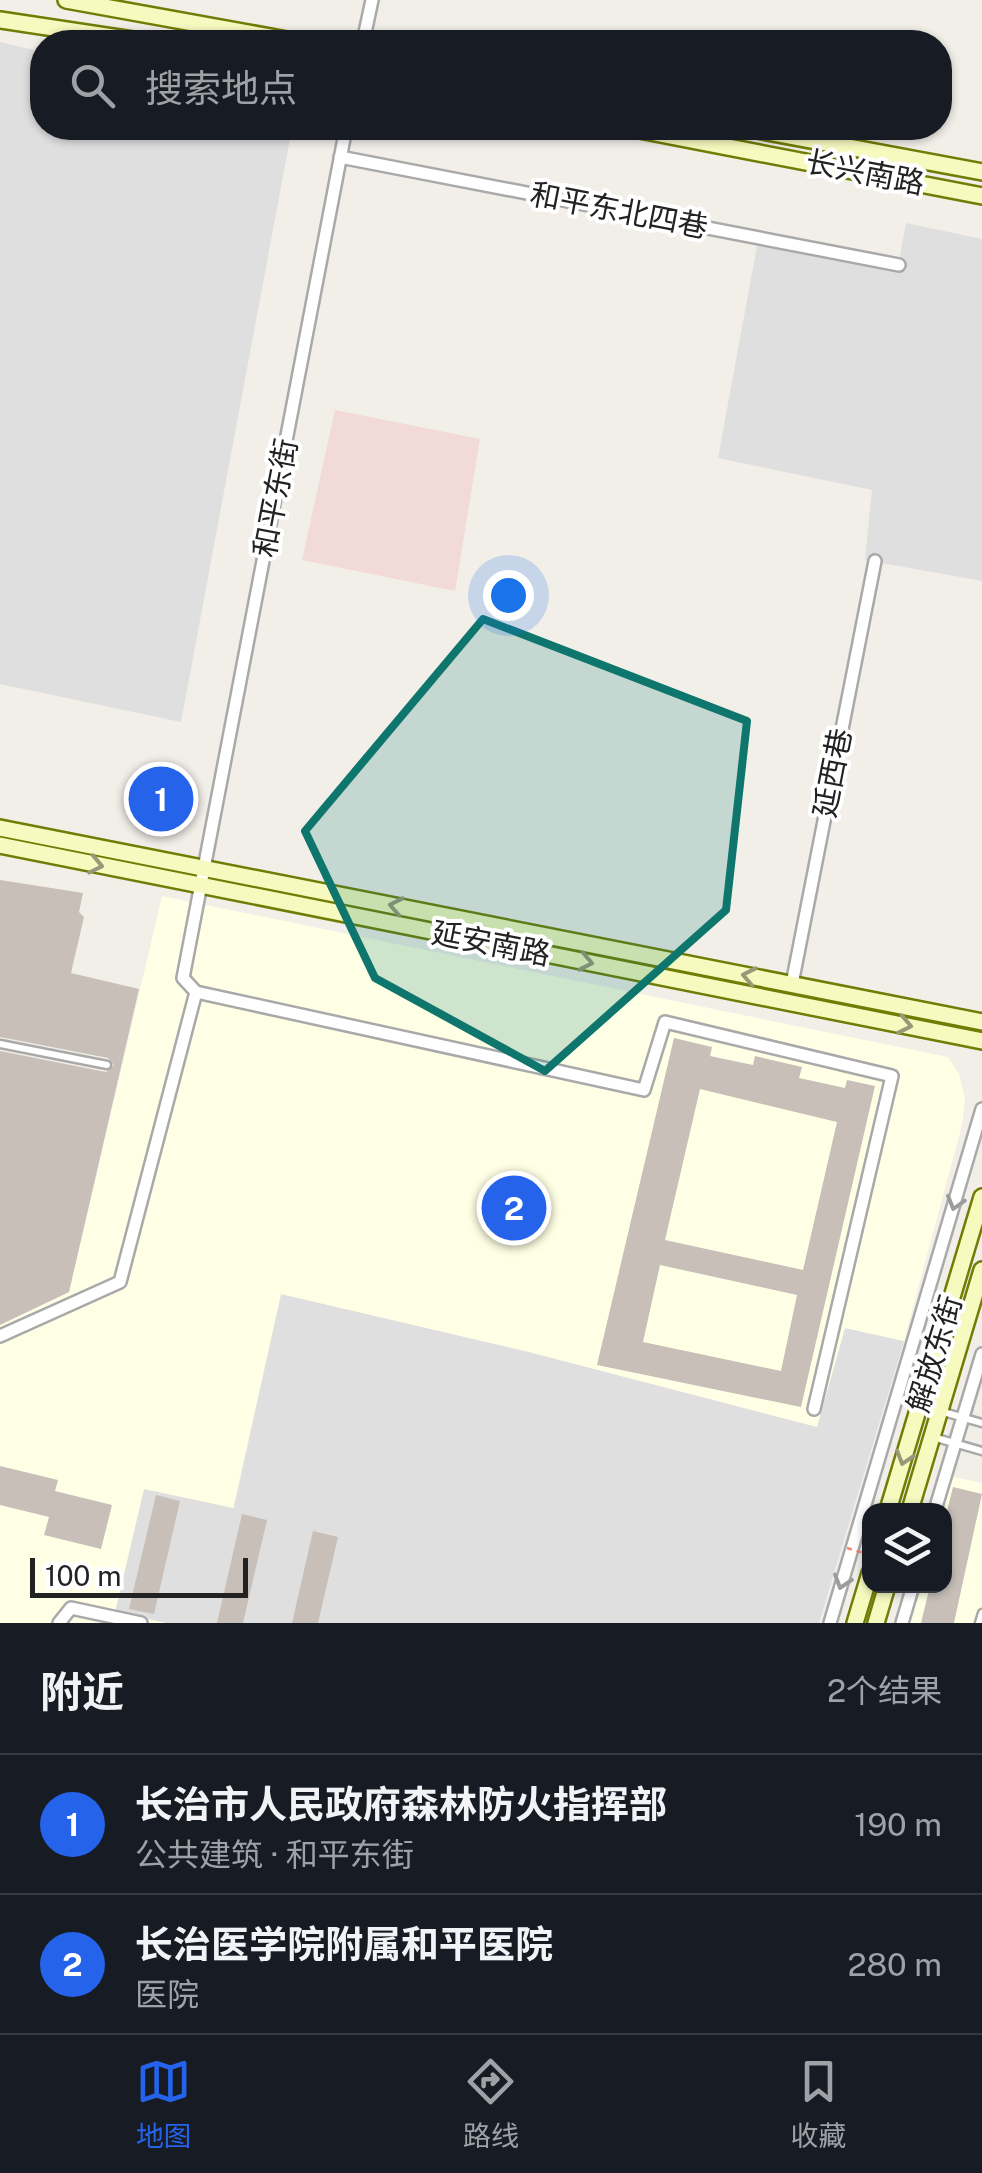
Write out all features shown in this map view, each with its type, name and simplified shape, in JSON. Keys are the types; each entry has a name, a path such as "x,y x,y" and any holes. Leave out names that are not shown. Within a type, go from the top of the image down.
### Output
{"main road":[{"path":"66,0 232,30"},
{"path":"0,20 66,30"},
{"name":"长兴南路","path":"691,140 982,196"},
{"name":"长兴南路","path":"810,140 982,172"},
{"name":"延安南路","path":"0,828 982,1022"},
{"name":"延安南路","path":"0,846 982,1041"},
{"name":"解放东街","path":"890,1503 982,1197"},
{"name":"解放东街","path":"912,1503 982,1270"},
{"path":"855,1623 864,1593"},
{"path":"876,1623 886,1593"}],"street":[{"path":"366,30 372,0"},
{"name":"和平东街","path":"196,992 182,978 344,140"},
{"name":"和平东北四巷","path":"340,158 899,265"},
{"name":"延西巷","path":"792,984 875,561"},
{"path":"0,1336 120,1282 196,992 644,1090 665,1022 892,1076 814,1409"},
{"path":"830,1623 982,1109"},
{"path":"936,1503 982,1354"},
{"path":"902,1623 910,1593"},
{"path":"58,1623 71,1608 95,1618 140,1623"}],"lane":[{"path":"0,1044 107,1064"},
{"path":"940,1411 982,1422"},
{"path":"932,1436 982,1451"},
{"path":"980,1623 982,1613"}],"path":[{"path":"847,1548 862,1553"}],"highlighted area":[{"path":"483,619 747,721 726,910 545,1071 375,978 305,831"}],"shaded area":[{"path":"0,42 30,49 30,140 290,140 181,722 0,684"},
{"path":"906,223 982,239 982,581 865,560 872,490 718,458 757,246 897,272"},
{"path":"335,410 480,439 455,591 302,560"},
{"path":"162,896 948,1057 959,1074 965,1099 962,1125 904,1341 845,1328 817,1427 529,1352 281,1294 233,1508 144,1489 115,1612 166,1623 0,1623 0,1325 69,1292"},
{"path":"281,1294 529,1352 816,1426 845,1328 904,1341 819,1623 166,1623 115,1612 144,1488 234,1508"},
{"path":"950,1476 982,1483 982,1623 910,1623 918,1593 952,1593 952,1503 943,1503"}],"building":[{"path":"0,880 83,893 79,912 84,917 71,973 139,989 69,1292 0,1325 0,1051 106,1072 114,1065 108,1058 0,1037"},
{"path":"674,1038 712,1047 710,1056 753,1065 755,1056 802,1067 799,1078 845,1088 847,1080 875,1086 801,1407 597,1365","holes":["700,1089 837,1122 803,1270 665,1240","660,1265 797,1295 781,1371 643,1342"]},
{"path":"0,1466 58,1480 55,1491 112,1505 101,1549 44,1535 49,1517 0,1505"},
{"path":"953,1487 982,1494 954,1623 921,1623 928,1593 952,1593 949,1503"},
{"path":"156,1495 180,1501 154,1614 129,1609"},
{"path":"242,1514 267,1520 243,1623 217,1623"},
{"path":"313,1531 338,1537 318,1623 292,1623"}],"place":[{"name":"长治市人民政府森林防火指挥部","path":"161,799"},
{"name":"长治医学院附属和平医院","path":"514,1208"}]}
